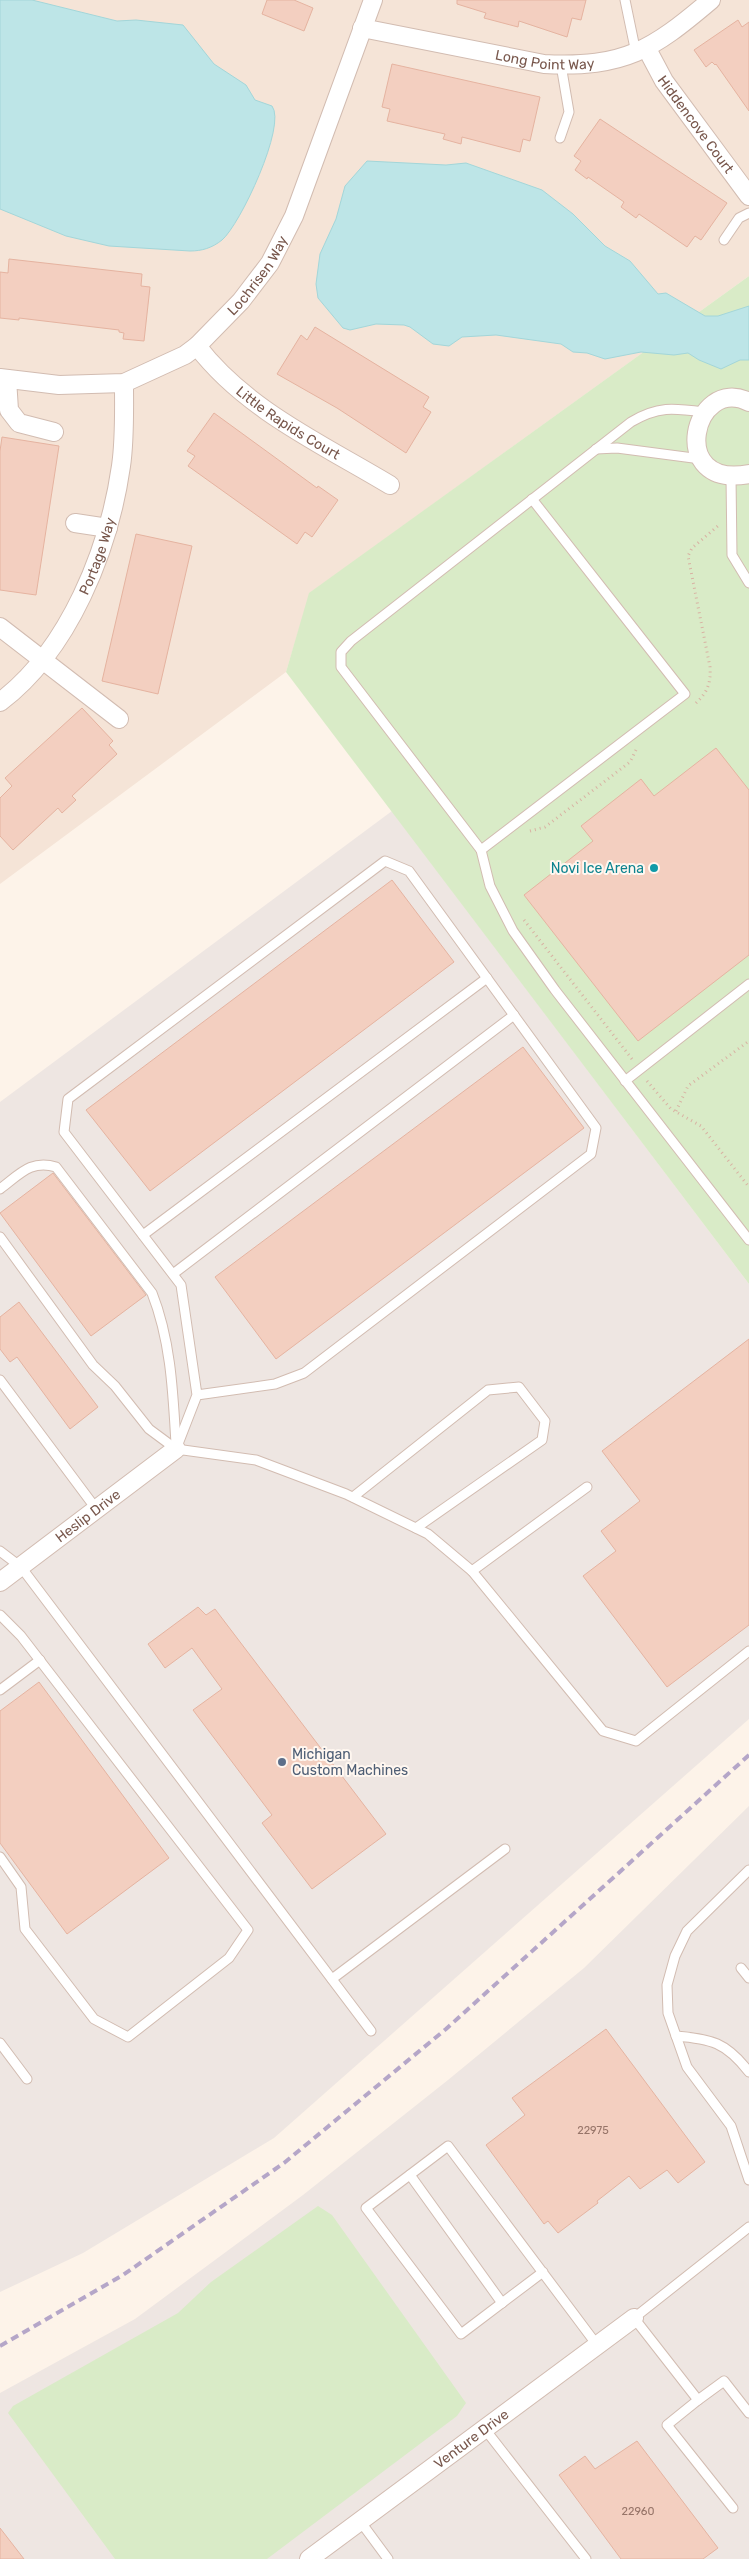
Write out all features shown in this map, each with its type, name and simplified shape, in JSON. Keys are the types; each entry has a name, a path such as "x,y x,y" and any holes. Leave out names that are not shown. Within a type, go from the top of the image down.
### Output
{"street":[{"name":"Lochrisen Way","path":"4,378 59,385 124,382 185,355 197,346 241,301 270,263 294,216 373,0"},
{"name":"Long Point Way","path":"362,28 544,64 561,65 600,62 641,51 670,35 711,0"},
{"name":"Hiddencove Court","path":"641,51 749,196"},
{"name":"Little Rapids Court","path":"197,346 219,373 257,405 390,485"},
{"path":"4,378 9,410 19,423 54,432"},
{"name":"Portage Way","path":"0,702 16,690 43,661 72,613 103,548 122,465 124,382"},
{"path":"749,402 730,398 715,403 704,412 696,427 695,443 701,459 714,471 731,477 749,474"},
{"path":"75,523 108,528"},
{"path":"0,627 119,719"},
{"name":"Heslip Drive","path":"0,1582 176,1449"},
{"name":"Venture Drive","path":"309,2559 634,2318"}],"lane":[{"path":"625,0 641,51"},
{"path":"560,138 569,112 561,65"},
{"path":"724,240 739,218 749,213"},
{"path":"704,412 676,409 649,411 631,422 351,641 341,652 341,667 481,850 490,886 512,931 749,1240"},
{"path":"596,449 617,448 701,459"},
{"path":"731,477 732,555 749,583"},
{"path":"481,850 685,694 532,499"},
{"path":"176,1449 196,1395 181,1285 64,1132 68,1099 385,861 409,871 596,1128 591,1154 304,1373 275,1384 196,1395"},
{"path":"143,1235 487,978"},
{"path":"625,1080 749,984"},
{"path":"173,1274 514,1015"},
{"path":"0,1189 32,1166 43,1162 56,1167 152,1293 160,1314 173,1385 176,1449"},
{"path":"0,1237 93,1365 115,1386 149,1429 176,1449 256,1460 353,1497 428,1534 472,1571 603,1732 636,1741 749,1652"},
{"path":"0,1380 97,1510"},
{"path":"353,1497 488,1390 519,1387 545,1421 542,1440 416,1528"},
{"path":"472,1571 587,1487"},
{"path":"0,1551 21,1567 371,2031"},
{"path":"0,1615 22,1636 248,1930 229,1958 128,2037 94,2019 25,1929 21,1887 0,1857"},
{"path":"0,1690 40,1660"},
{"path":"332,1979 505,1849"},
{"path":"749,1870 687,1931 675,1956 667,1985 668,2013 687,2067 731,2126 749,2180"},
{"path":"742,1968 749,1978"},
{"path":"676,2036 708,2039 729,2048 749,2072"},
{"path":"0,2042 27,2079"},
{"path":"543,2272 461,2334 366,2208 448,2146 598,2344"},
{"path":"410,2175 502,2303"},
{"path":"698,2400 634,2318 749,2227"},
{"path":"733,2508 668,2425 724,2381 749,2413"},
{"path":"484,2428 586,2559"},
{"path":"360,2521 388,2559"}],"path":[{"path":"691,706 707,691 711,680 688,556 697,543 732,516"},
{"path":"522,836 528,832 545,827 630,762 637,748"},
{"path":"522,918 661,1100 701,1126 749,1186"},
{"path":"676,1111 688,1086 749,1041"}],"shaded area":[{"path":"0,0 749,0 749,276 310,593 286,672 0,884"},
{"path":"392,811 749,1284 749,1719 274,2138 83,2253 0,2292 0,1102"},
{"path":"749,1806 749,2559 0,2559 0,2393 135,2319 303,2195 448,2080 584,1968"}],"green space":[{"path":"749,276 749,1284 286,672 309,593"},
{"path":"318,2206 332,2215 466,2403 457,2416 267,2559 115,2559 8,2413 13,2406 178,2313 211,2282"}],"water":[{"path":"0,0 32,0 117,21 136,20 183,25 214,64 246,85 255,100 272,106 275,117 268,153 240,215 222,240 211,247 194,251 109,246 66,236 0,209"},
{"path":"367,161 446,165 466,163 542,190 573,214 605,246 630,261 658,294 666,293 705,316 718,316 749,306 749,360 740,360 721,369 688,353 674,355 641,352 605,359 587,353 573,352 561,344 496,335 462,337 449,346 433,344 410,327 404,325 376,324 350,330 343,328 318,298 316,284 320,254 336,219 345,186"}],"building":[{"path":"267,0 294,0 313,8 304,31 262,14"},
{"path":"457,0 586,0 581,20 572,18 567,37 519,21 518,27 484,18 486,13 457,4"},
{"path":"738,20 742,27 749,22 749,111 716,64 712,62 706,67 694,50"},
{"path":"392,64 540,97 530,141 523,139 520,152 462,137 461,144 443,139 445,134 387,121 390,109 382,107"},
{"path":"600,119 727,203 701,240 695,236 687,247 639,214 636,218 621,207 624,202 575,170 581,161 574,156"},
{"path":"9,259 142,274 141,286 150,287 144,341 123,339 124,333 119,332 119,330 19,318 19,320 0,318 0,272 8,273"},
{"path":"315,327 429,397 423,407 431,412 406,453 337,408 277,374 301,335 307,340"},
{"path":"214,413 317,488 318,486 338,500 312,537 305,532 297,544 188,466 195,456 187,451"},
{"path":"2,437 59,446 36,595 0,590 0,451"},
{"path":"136,534 192,546 158,694 102,681"},
{"path":"82,708 113,741 109,745 117,754 72,796 76,800 62,813 58,808 13,850 0,836 0,798 12,786 5,778"},
{"name":"Novi Ice Arena","path":"716,748 749,790 749,955 638,1041 524,895 593,841 581,826 641,779 654,796"},
{"path":"392,880 454,962 150,1191 86,1110"},
{"path":"523,1047 584,1128 276,1359 215,1277"},
{"path":"53,1173 146,1295 91,1336 0,1213"},
{"path":"19,1302 98,1407 70,1429 17,1357 10,1362 0,1349 0,1317"},
{"path":"749,1339 749,1625 667,1687 583,1576 616,1551 601,1531 640,1501 602,1451"},
{"name":"Michigan Custom Machines","path":"198,1607 206,1615 215,1609 386,1834 312,1889 262,1823 272,1815 193,1710 222,1689 192,1648 165,1668 148,1644"},
{"path":"39,1682 169,1858 67,1934 0,1843 0,1711"},
{"path":"606,2029 705,2162 678,2183 667,2170 640,2189 629,2176 597,2201 598,2203 558,2233 548,2221 544,2224 486,2145 525,2115 512,2098"},
{"path":"637,2441 718,2548 703,2559 621,2559 559,2475 585,2456 595,2469"},
{"path":"0,2528 24,2559 0,2559"}],"railway":[{"path":"0,2346 123,2275 284,2163 446,2029 749,1755"}],"place":[{"name":"Novi Ice Arena","path":"654,868"},
{"name":"Michigan Custom Machines","path":"282,1762"}]}
